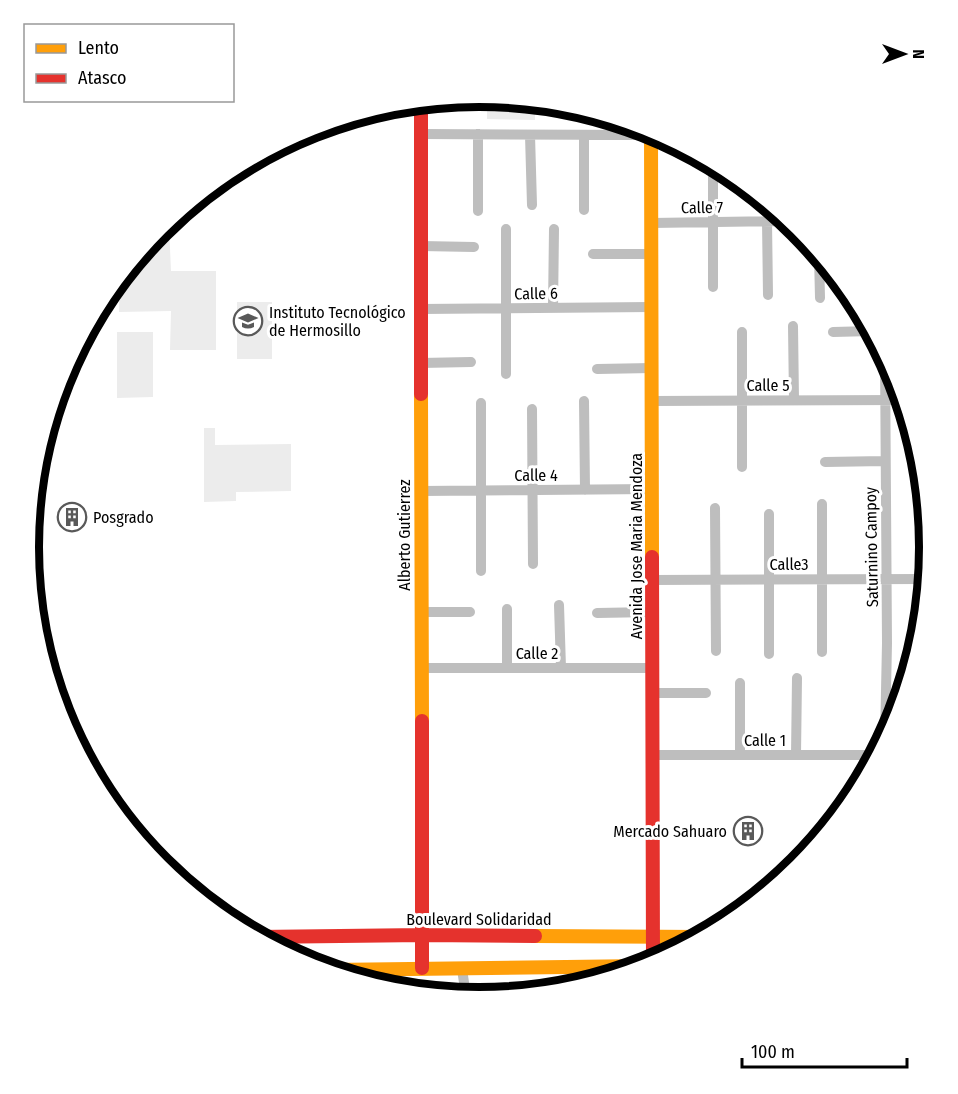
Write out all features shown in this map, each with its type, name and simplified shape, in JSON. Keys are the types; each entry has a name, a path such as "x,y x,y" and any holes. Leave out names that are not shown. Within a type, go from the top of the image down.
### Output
{"street":[{"name":"Alberto Gutierrez","path":"421,111 422,968"},
{"path":"421,134 630,134"},
{"path":"478,134 478,211"},
{"path":"530,135 532,205"},
{"path":"584,135 584,210"},
{"name":"Avenida Jose Maria Mendoza","path":"651,142 653,952"},
{"path":"713,175 713,287"},
{"path":"767,222 768,295"},
{"name":"Calle 7","path":"652,223 775,222"},
{"path":"506,229 506,374"},
{"path":"553,308 554,229"},
{"path":"421,246 474,247"},
{"path":"593,254 652,254"},
{"path":"819,268 820,298"},
{"name":"Calle 6","path":"420,309 652,307"},
{"path":"793,326 794,400"},
{"path":"833,332 862,331"},
{"path":"742,332 742,467"},
{"path":"421,363 471,362"},
{"path":"597,369 652,368"},
{"name":"Saturnino Campoy","path":"885,376 885,717"},
{"name":"Calle 5","path":"652,401 894,399"},
{"path":"584,401 585,490"},
{"path":"481,403 481,571"},
{"path":"532,409 532,564"},
{"path":"825,462 885,462"},
{"name":"Calle 4","path":"421,491 652,489"},
{"path":"822,504 822,652"},
{"path":"715,508 716,651"},
{"path":"769,514 769,654"},
{"name":"Calle3","path":"652,580 918,579"},
{"path":"559,605 561,668"},
{"path":"507,609 507,668"},
{"path":"422,612 470,612"},
{"path":"597,613 652,612"},
{"name":"Calle 2","path":"422,668 653,668"},
{"path":"796,755 797,678"},
{"path":"740,683 740,755"},
{"path":"653,693 706,693"},
{"name":"Calle 1","path":"653,755 867,755"},
{"name":"Boulevard Solidaridad","path":"275,937 684,937"},
{"path":"356,969 611,967"},
{"path":"462,969 465,987"}],"shaded area":[{"path":"487,107 535,111 535,120 487,119"},
{"path":"169,235 171,271 216,271 216,350 170,350 171,311 119,312 119,295 148,257"},
{"path":"237,302 272,302 272,359 237,359"},
{"path":"117,332 153,332 153,397 117,398"},
{"path":"204,428 215,428 215,445 291,444 291,491 236,492 236,501 204,502"}],"traffic: slow":[{"path":"651,142 652,557"},
{"path":"421,394 422,721"},
{"path":"535,936 683,937"},
{"path":"357,970 612,966"}],"traffic: jam":[{"path":"421,111 421,394"},
{"path":"652,557 653,951"},
{"path":"422,721 422,968"},
{"path":"275,937 535,936"}],"place":[{"name":"Instituto Tecnológico de Hermosillo","path":"248,321"},
{"name":"Posgrado","path":"72,517"},
{"name":"Mercado Sahuaro","path":"748,831"}]}
